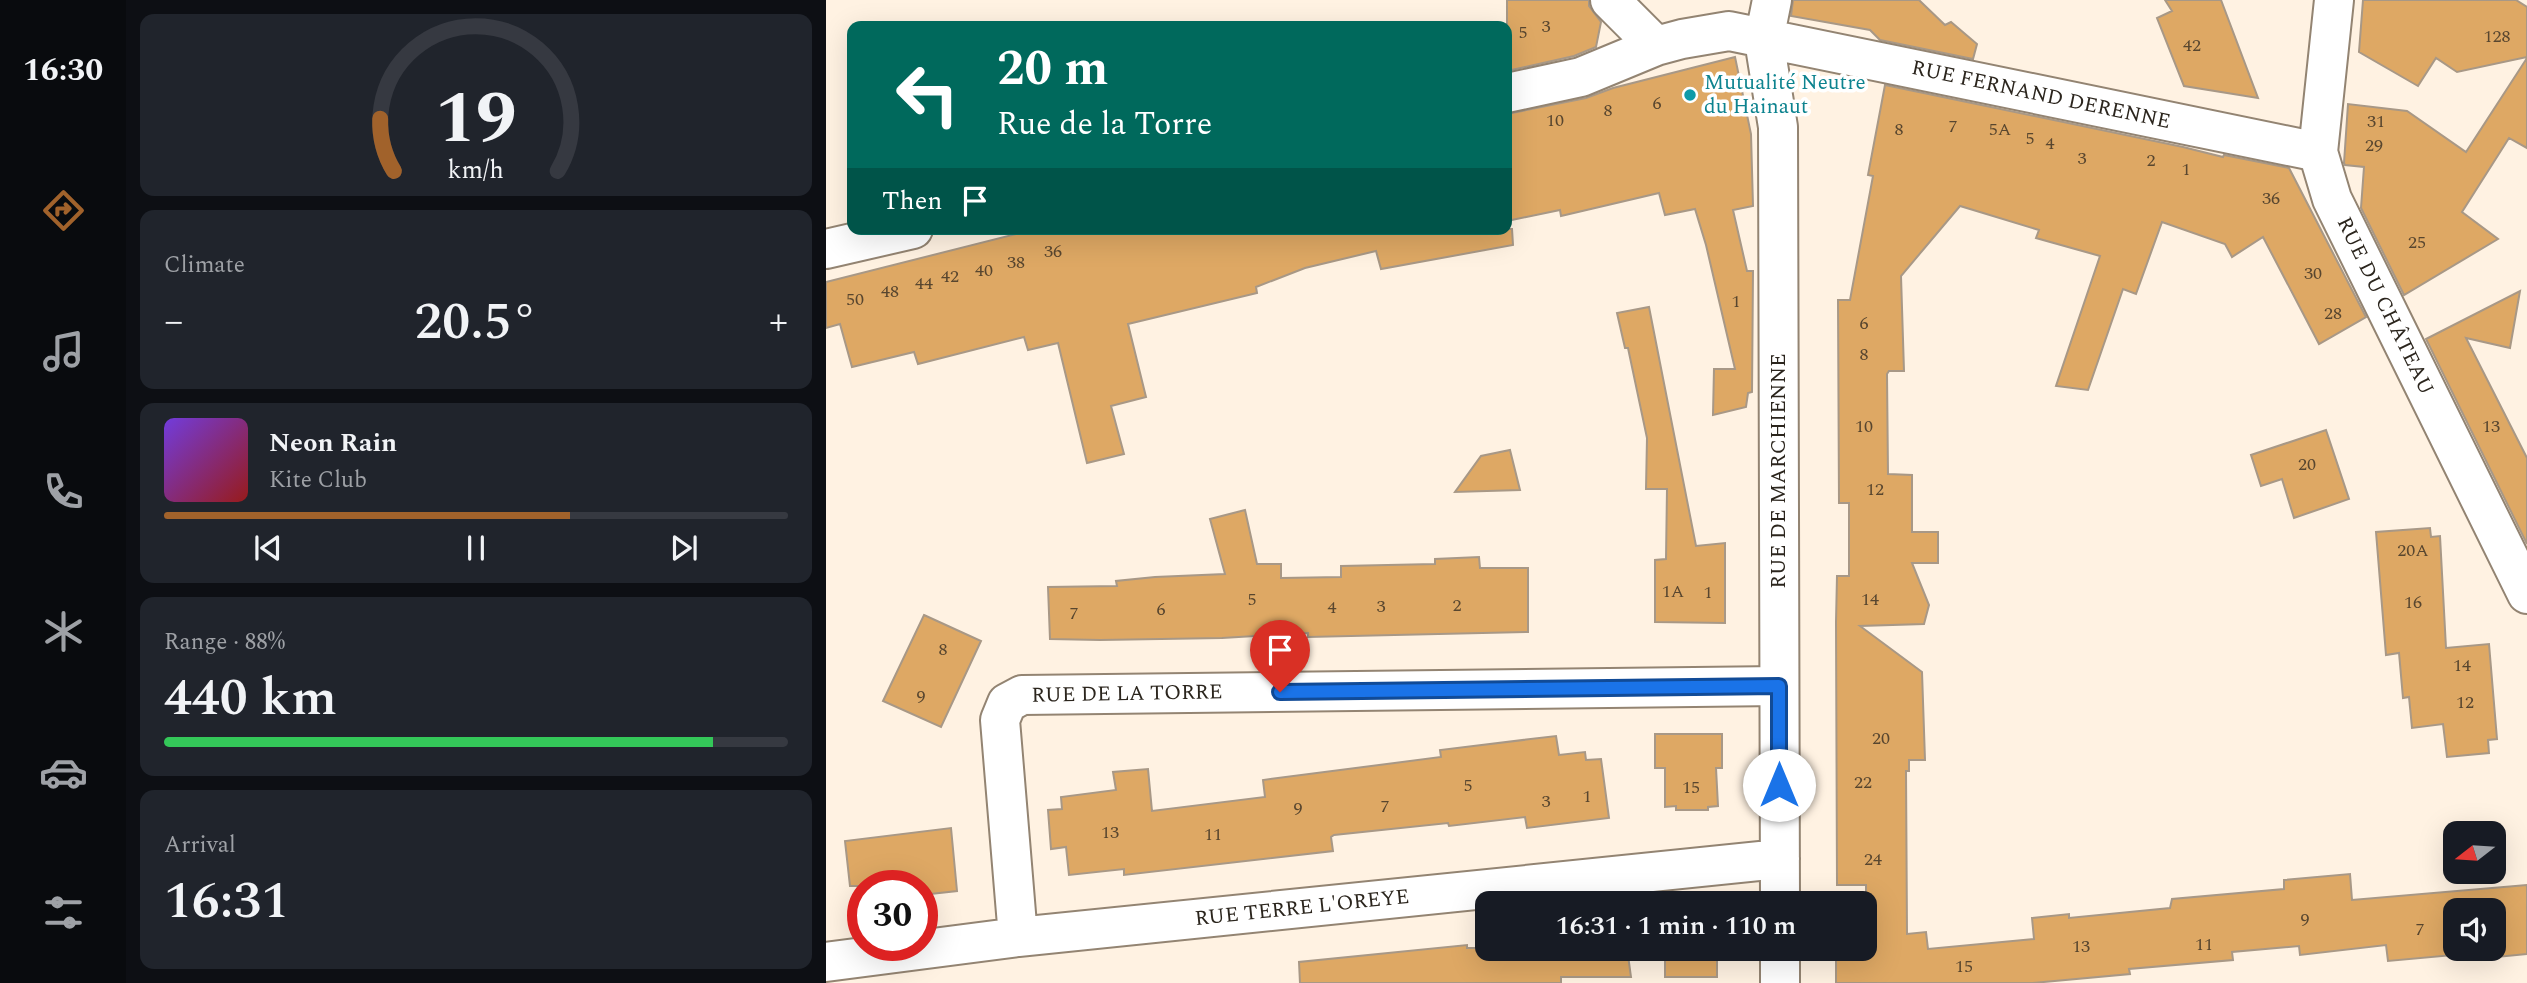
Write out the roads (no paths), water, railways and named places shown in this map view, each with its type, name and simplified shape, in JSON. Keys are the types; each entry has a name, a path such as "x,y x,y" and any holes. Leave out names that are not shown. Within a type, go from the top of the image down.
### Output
{"street":[{"path":"1609,0 1656,46"},
{"path":"1764,40 1772,0"},
{"name":"RUE DU CHÂTEAU","path":"2334,0 2318,152 2332,199 2527,594"},
{"name":"RUE FERNAND DERENNE","path":"1512,92 1580,76 1656,46 1729,31 2318,152"},
{"name":"RUE DE MARCHIENNE","path":"1764,40 1778,127 1780,891"},
{"path":"826,249 887,235"},
{"name":"RUE DE LA TORRE","path":"1018,937 1000,720 1007,703 1022,695 1779,686"},
{"name":"RUE TERRE L'OREYE","path":"826,962 1018,937 1780,859"},
{"path":"1780,961 1780,983"}],"place":[{"name":"Mutualité Neutre du Hainaut","path":"1690,95"}]}
